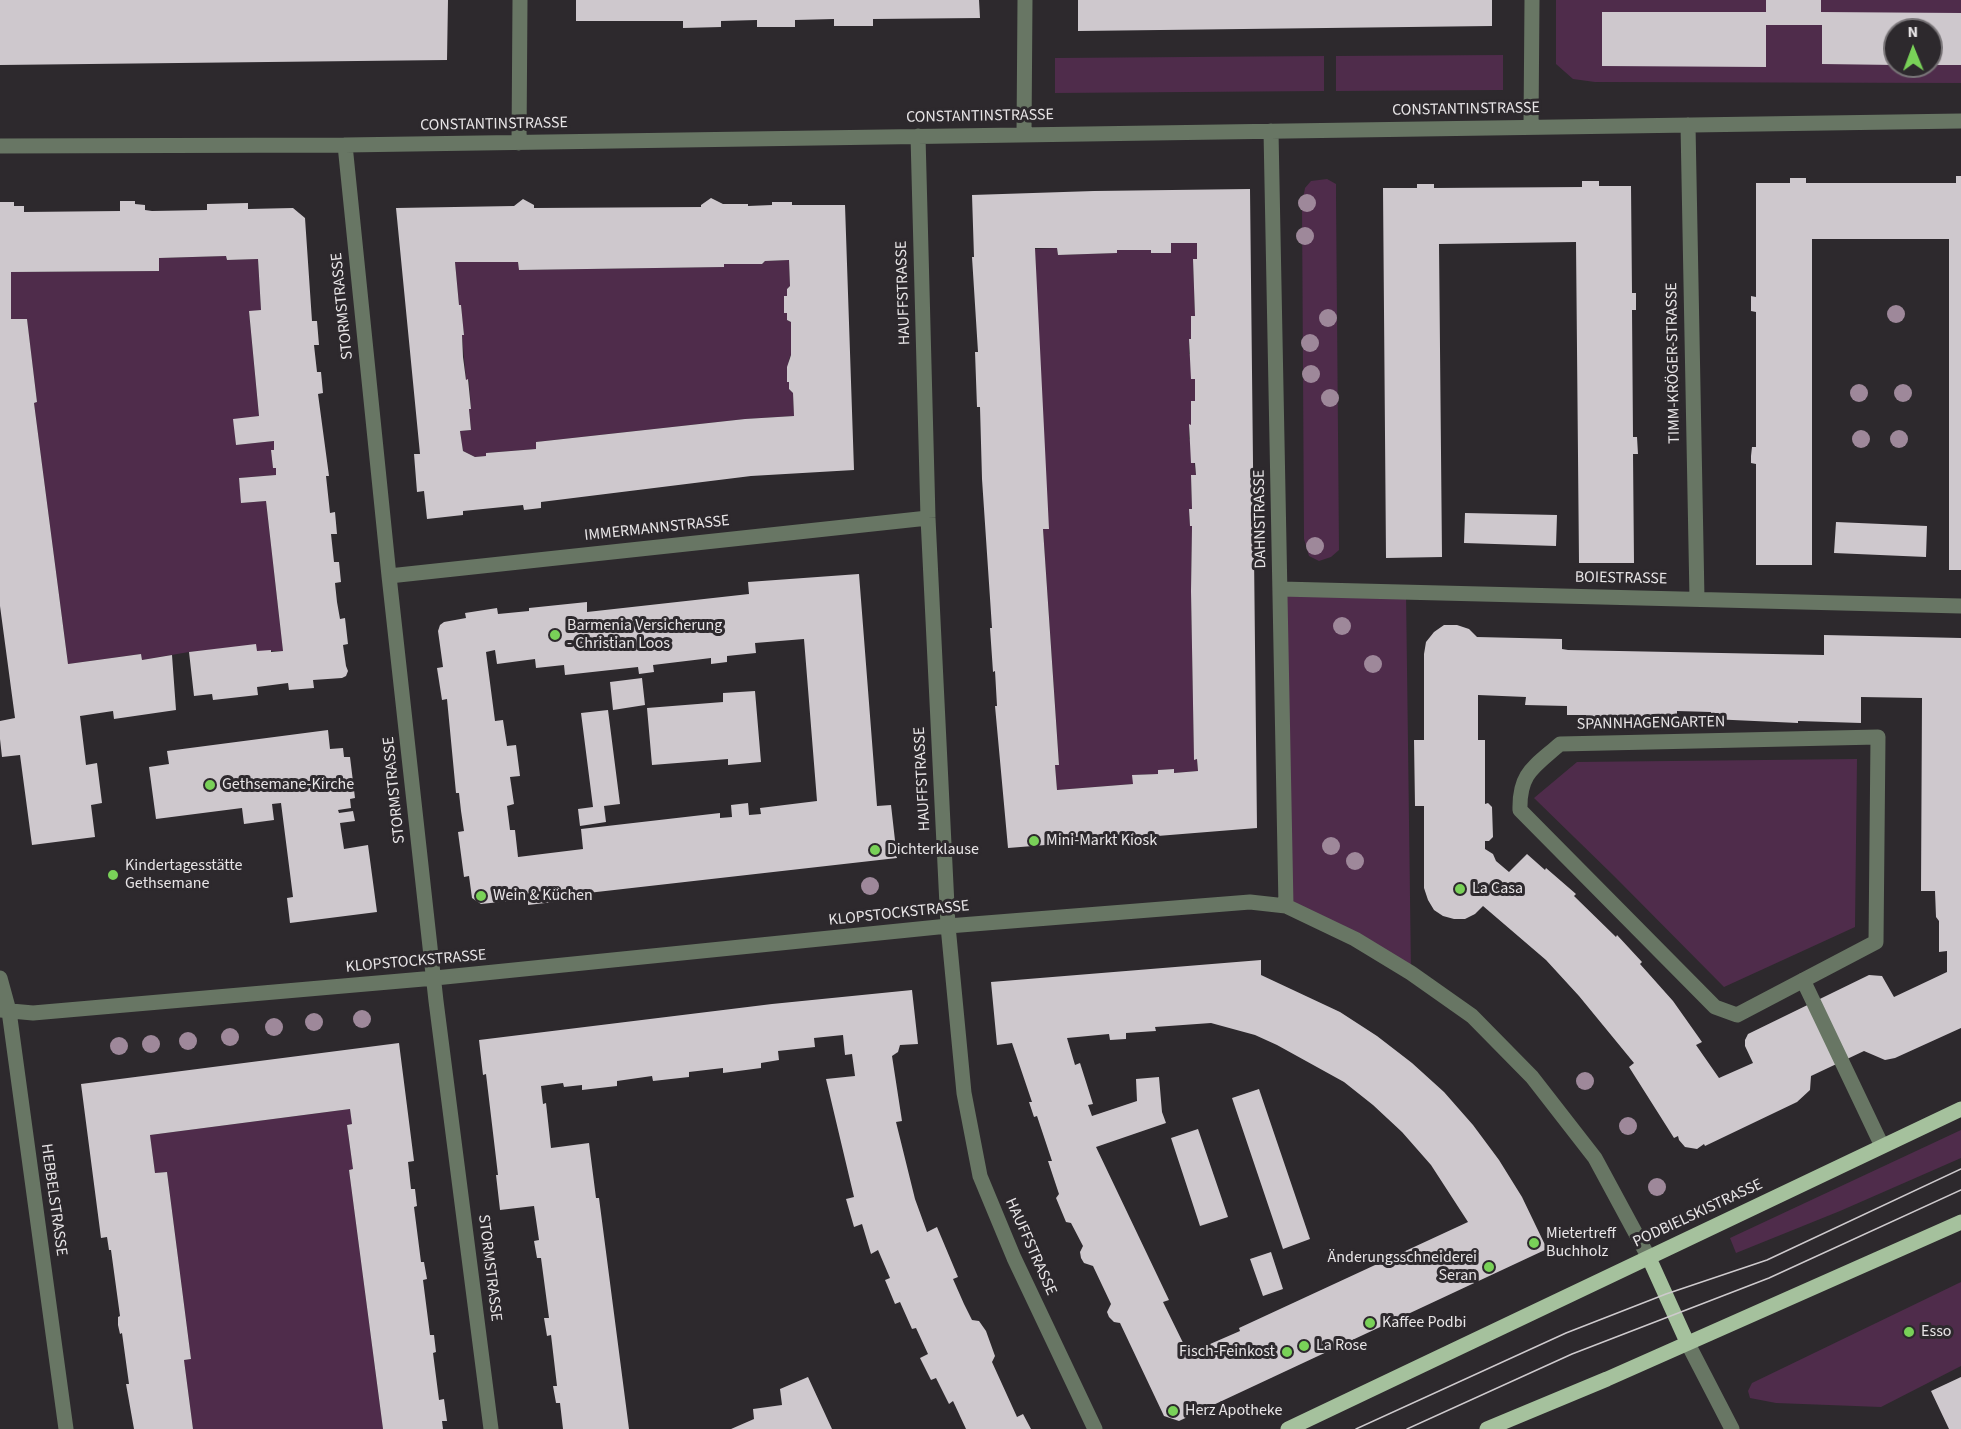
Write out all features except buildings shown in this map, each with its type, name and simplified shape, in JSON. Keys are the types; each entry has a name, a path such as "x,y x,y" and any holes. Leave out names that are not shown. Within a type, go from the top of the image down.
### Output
{"main road":[{"name":"PODBIELSKISTRASSE","path":"1288,1429 1961,1109"},
{"path":"1487,1429 1961,1222"},
{"path":"1648,1258 1687,1342"}],"street":[{"path":"519,143 520,0"},
{"path":"1024,135 1025,0"},
{"path":"1531,127 1532,0"},
{"name":"CONSTANTINSTRASSE","path":"0,146 519,143 1961,121"},
{"name":"TIMM-KRÖGER-STRASSE","path":"1688,125 1697,599"},
{"name":"DAHNSTRASSE","path":"1271,131 1286,906"},
{"name":"HAUFFSTRASSE","path":"918,136 928,518 948,926 964,1094 980,1176 1014,1258 1095,1429"},
{"name":"STORMSTRASSE","path":"345,145 389,576 436,1001 491,1429"},
{"name":"IMMERMANNSTRASSE","path":"389,576 928,518"},
{"name":"BOIESTRASSE","path":"1281,589 1961,606"},
{"name":"SPANNHAGENGARTEN","path":"1878,737 1876,942 1803,980 1737,1015 1715,1007 1520,810 1520,793 1526,774 1560,744 1878,737"},
{"name":"KLOPSTOCKSTRASSE","path":"5,1010 33,1013 435,978 948,926 1250,902 1286,906 1355,939 1411,973 1472,1016 1532,1077 1595,1158 1648,1258"},
{"name":"HEBBELSTRASSE","path":"0,978 66,1429"},
{"path":"1803,980 1882,1146"},
{"path":"1687,1342 1732,1429"}],"shaded area":[{"path":"1556,0 1961,0 1961,83 1595,82 1573,79 1556,64"},
{"path":"1503,55 1503,90 1336,91 1336,56"},
{"path":"1324,56 1324,91 1055,93 1055,58"},
{"path":"1327,179 1336,184 1339,550 1331,557 1319,561 1309,556 1304,539 1302,205 1305,188 1311,181"},
{"path":"1171,243 1197,243 1197,259 1193,260 1195,316 1191,317 1191,339 1189,339 1189,354 1191,354 1195,379 1195,401 1191,402 1189,439 1196,475 1191,475 1192,509 1189,510 1192,526 1194,760 1197,759 1198,771 1174,773 1174,769 1158,770 1158,774 1133,775 1133,784 1057,790 1055,765 1059,764 1043,529 1035,249 1057,248 1058,255 1117,253 1117,250"},
{"path":"226,256 227,260 258,259 261,310 249,312 259,416 234,420 236,445 274,441 274,450 271,450 276,475 239,478 242,503 266,501 283,651 257,651 255,645 142,660 141,654 68,664 34,403 37,402 27,320 11,319 11,272 159,271 159,258"},
{"path":"789,260 790,286 787,289 787,320 791,322 791,355 787,382 793,393 794,416 745,419 536,442 536,449 486,453 486,456 475,457 463,451 460,431 471,430 469,409 471,409 469,380 466,380 462,335 464,335 455,262 518,262 520,270 723,267 724,264 762,264 765,261"},
{"path":"1281,589 1406,592 1411,973 1286,906"},
{"path":"1857,759 1855,927 1724,987 1534,798 1577,762"},
{"path":"350,1109 352,1124 347,1125 353,1169 349,1170 383,1429 193,1429 184,1360 191,1359 167,1172 155,1173 150,1135"},
{"path":"1961,1130 1961,1158 1736,1253 1730,1238"},
{"name":"Esso","path":"1961,1282 1961,1366 1881,1407 1776,1403 1750,1398 1748,1391 1752,1383"}],"tram line":[{"path":"1356,1429 1566,1333 1666,1294 1767,1260 1961,1169"},
{"path":"1407,1429 1572,1354 1769,1278 1961,1190"}],"place":[{"name":"Barmenia Versicherung - Christian Loos","path":"555,635"},
{"name":"Gethsemane-Kirche","path":"210,785"},
{"name":"Mini-Markt Kiosk","path":"1034,841"},
{"name":"Dichterklause","path":"875,850"},
{"name":"Kindertagesstätte Gethsemane","path":"113,875"},
{"name":"La Casa","path":"1460,889"},
{"name":"Wein & Küchen","path":"481,896"},
{"name":"Mietertreff Buchholz","path":"1534,1243"},
{"name":"Änderungsschneiderei Seran","path":"1489,1267"},
{"name":"Kaffee Podbi","path":"1370,1323"},
{"name":"Esso","path":"1909,1332"},
{"name":"La Rose","path":"1304,1346"},
{"name":"Fisch-Feinkost","path":"1287,1352"},
{"name":"Herz Apotheke","path":"1173,1411"}]}
